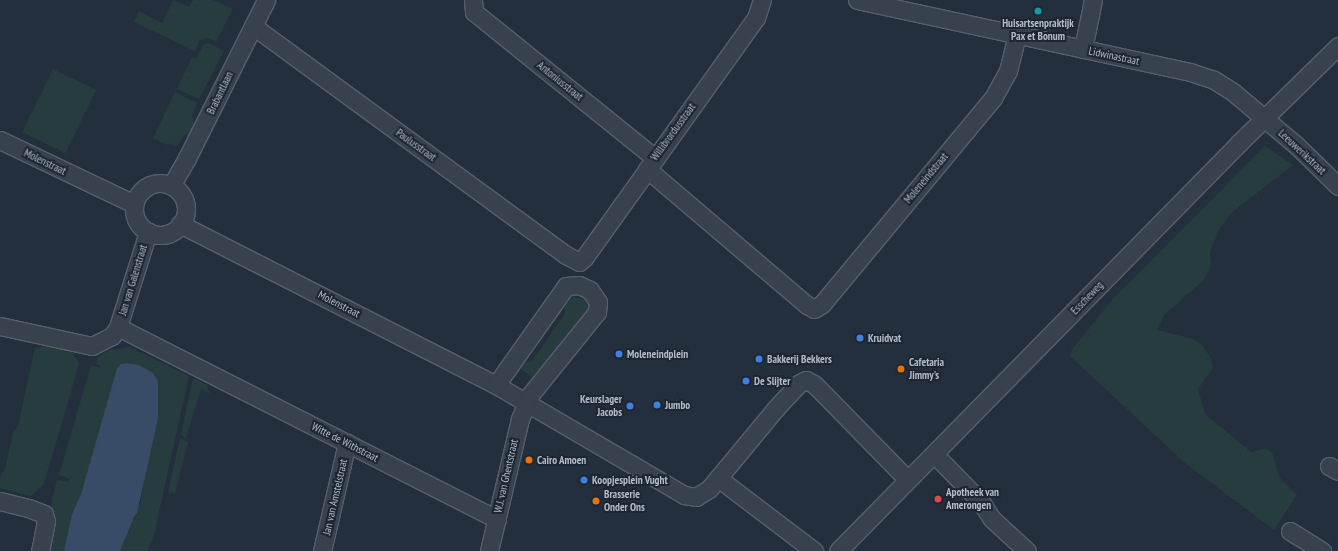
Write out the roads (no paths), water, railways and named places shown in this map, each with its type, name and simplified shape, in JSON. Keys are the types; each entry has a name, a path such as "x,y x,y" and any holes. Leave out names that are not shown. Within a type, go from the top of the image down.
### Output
{"street":[{"name":"Brabantlaan","path":"172,186 266,0"},
{"name":"Antoniusstraat","path":"473,0 474,12 651,163"},
{"name":"Willibrordusstraat","path":"579,262 584,258 756,18 762,0"},
{"name":"Lidwinastraat","path":"857,0 1190,72 1214,80 1233,92 1264,118"},
{"path":"1083,49 1092,0"},
{"name":"Paulusstraat","path":"253,26 566,255 579,262"},
{"name":"Moleneindstraat","path":"651,163 807,305 814,309 822,304 993,98 1008,71 1016,35"},
{"name":"Esscheweg","path":"838,551 1264,118 1338,46"},
{"name":"Leeuwerikstraat","path":"1264,118 1296,145 1338,186"},
{"name":"Molenstraat","path":"0,140 134,204"},
{"path":"161,183 172,186 182,195 185,202 186,210 180,224 167,234 148,232 139,224 135,217 134,204 138,194 144,188 152,184 161,183"},
{"name":"Molenstraat","path":"180,224 527,402"},
{"name":"Jan van Galenstraat","path":"0,326 92,346 112,336 118,327 148,232"},
{"path":"496,385 566,286 579,285 590,290 598,302 597,312 530,394 527,402 684,495 696,497 709,489 776,408 798,384 806,380 814,384 908,480"},
{"name":"Jan van Galenstraat","path":"118,327 194,366"},
{"name":"Witte de Withstraat","path":"194,366 497,519"},
{"name":"W.J. van Ghentstraat","path":"489,551 520,419 527,402"},
{"name":"Jan van Amstelstraat","path":"322,551 347,443"},
{"path":"934,454 981,502 992,519 1027,551"},
{"path":"718,478 814,551"},
{"path":"0,501 44,514 46,521 40,551"},
{"path":"1290,532 1322,551"}],"water":[{"path":"127,363 139,365 153,373 158,381 158,418 137,513 120,551 64,551 72,514 81,494 117,368 121,364"}],"place":[{"name":"Huisartsenpraktijk Pax et Bonum","path":"1038,11"},
{"name":"Kruidvat","path":"860,338"},
{"name":"Moleneindplein","path":"619,354"},
{"name":"Bakkerij Bekkers","path":"759,359"},
{"name":"Cafetaria Jimmy's","path":"901,369"},
{"name":"De Slijter","path":"746,381"},
{"name":"Jumbo","path":"657,405"},
{"name":"Keurslager Jacobs","path":"630,406"},
{"name":"Cairo Amoen","path":"529,460"},
{"name":"Koopjesplein Vught","path":"584,480"},
{"name":"Apotheek van Amerongen","path":"938,499"},
{"name":"Brasserie Onder Ons","path":"596,501"}]}
